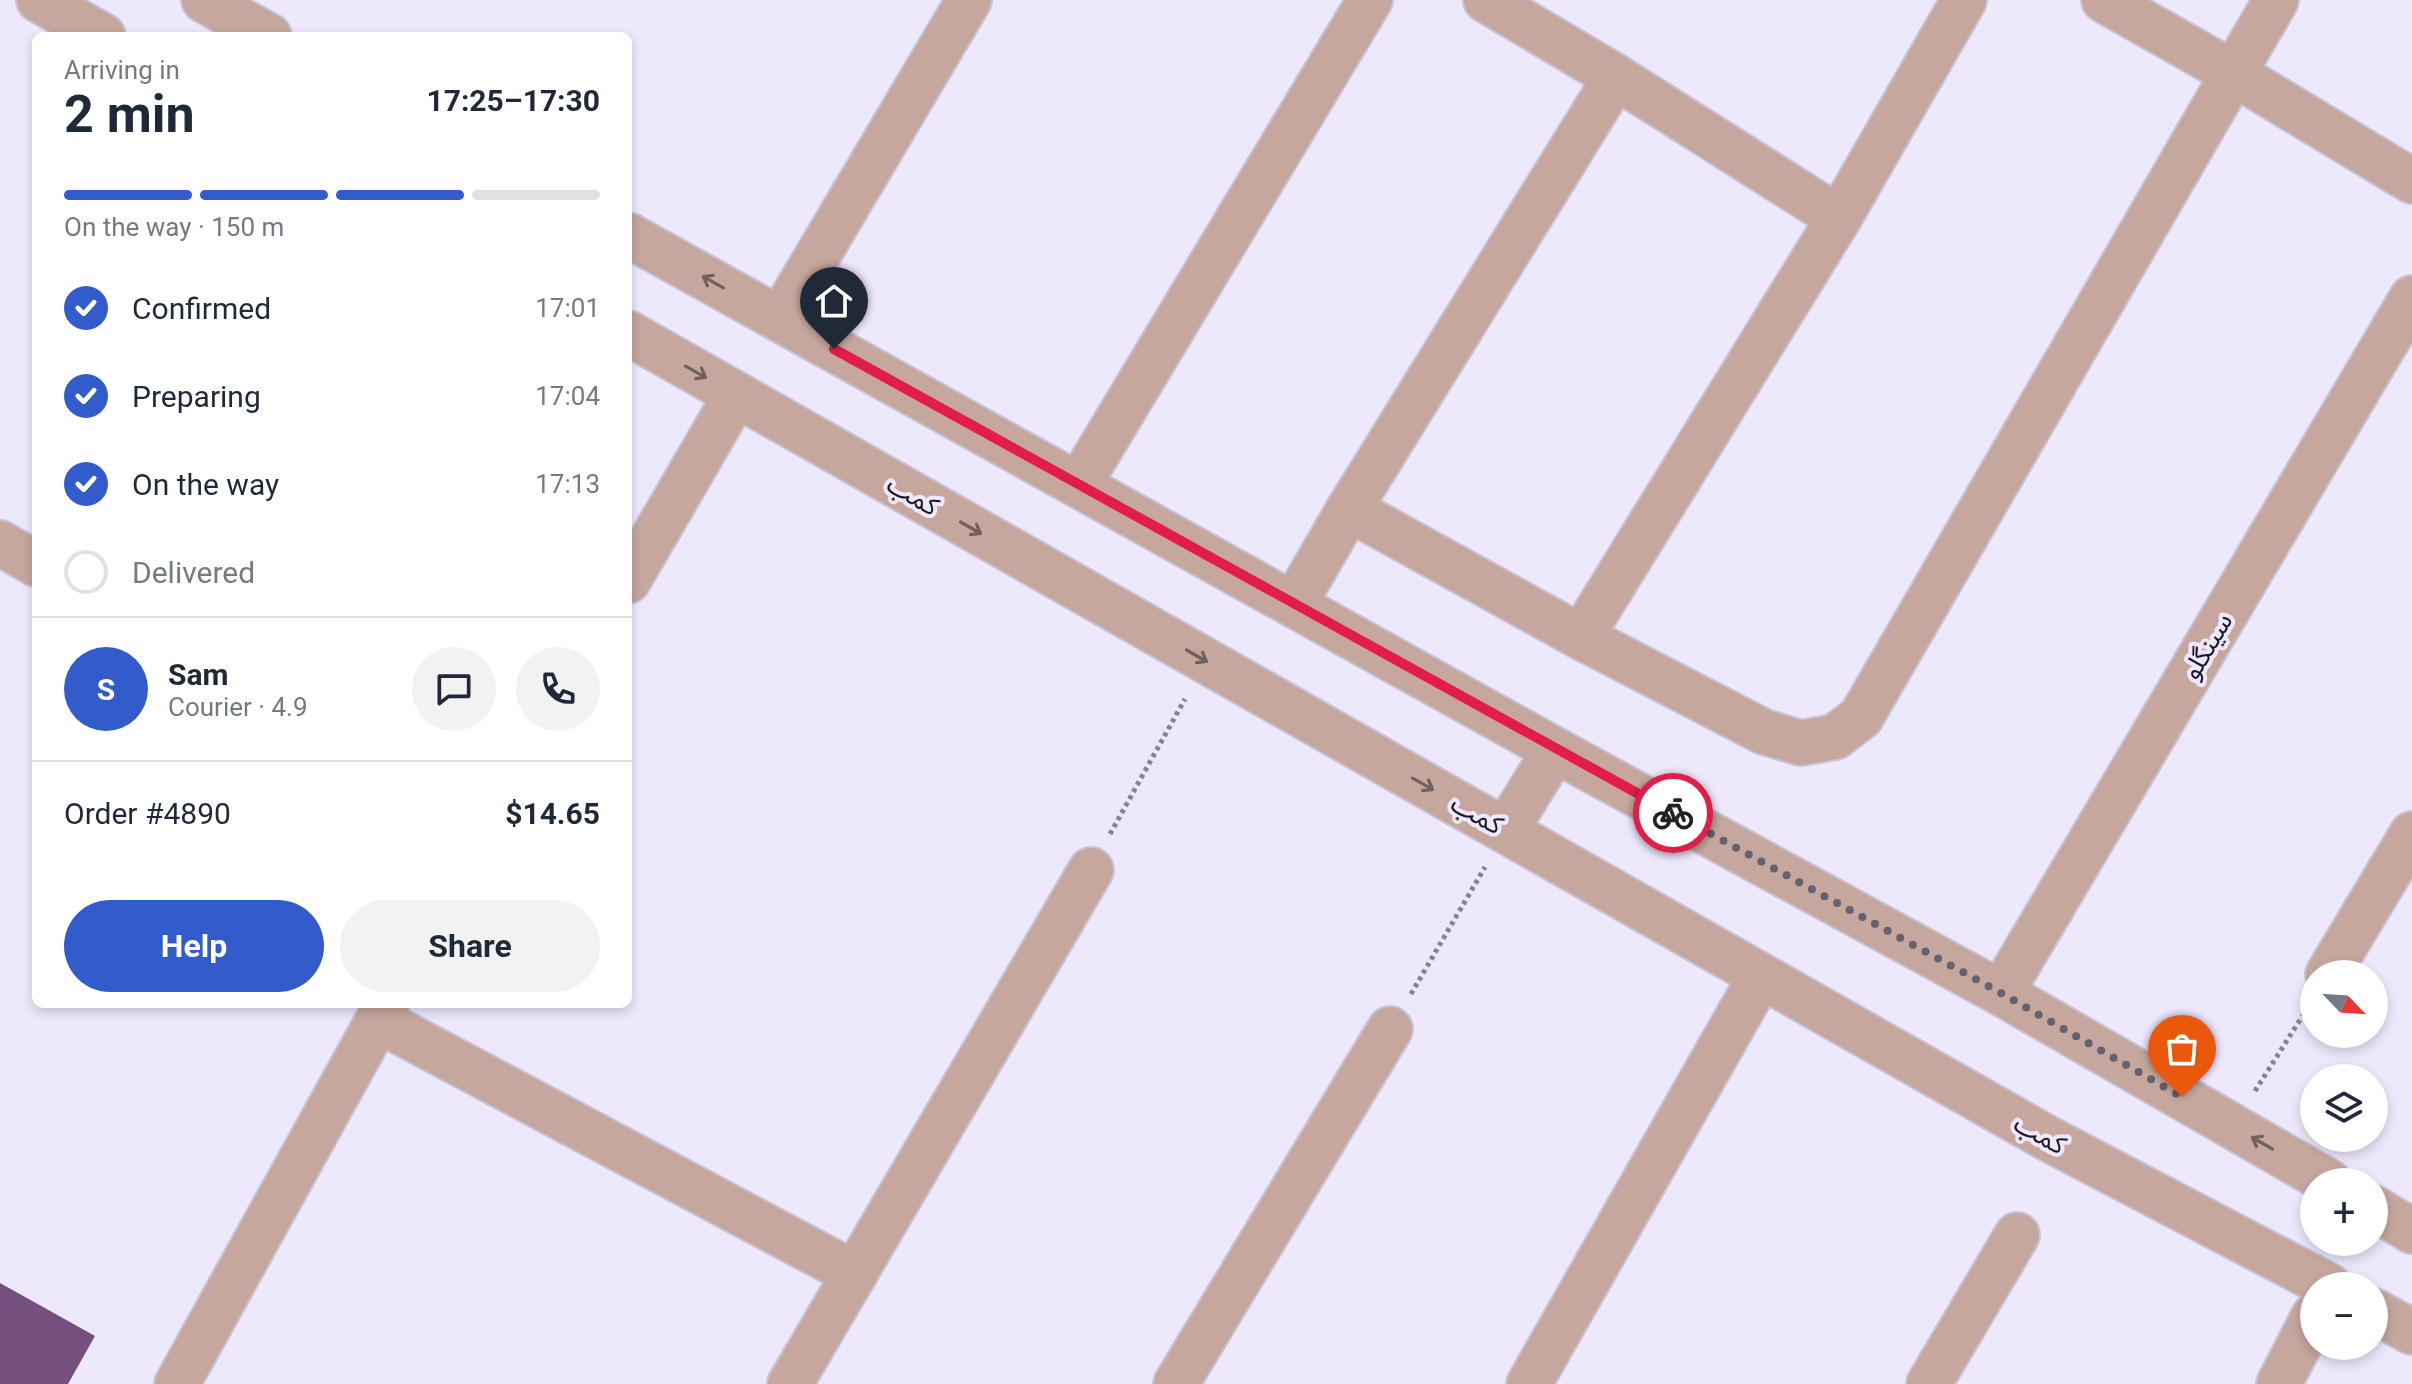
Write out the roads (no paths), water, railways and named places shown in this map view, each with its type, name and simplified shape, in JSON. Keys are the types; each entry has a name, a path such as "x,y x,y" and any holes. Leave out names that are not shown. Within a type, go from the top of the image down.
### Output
{"street":[{"path":"39,0 96,32"},
{"path":"780,319 969,0"},
{"path":"1079,484 1370,0"},
{"path":"1486,0 1616,77 1839,218"},
{"path":"1581,637 1839,218 1964,0"},
{"path":"2104,0 2233,73 2412,181"},
{"path":"1349,509 1581,637 1764,732 1801,743 1835,737 1861,717 2276,0"},
{"path":"1294,604 1349,509 1616,77"},
{"path":"632,237 1555,750 2001,993 2305,1168"},
{"name":"سینگلو","path":"2001,993 2412,298"},
{"name":"کمب","path":"632,335 2047,1138 2302,1272"},
{"path":"632,574 736,395"},
{"path":"0,543 32,562"},
{"path":"1506,830 1555,750"},
{"path":"2336,960 2412,834"},
{"path":"790,1384 1091,870"},
{"path":"1529,1384 1761,976"},
{"path":"177,1384 383,1012 855,1274"},
{"path":"1176,1384 1390,1029"},
{"path":"2388,1216 2412,1231"},
{"path":"1929,1384 2017,1235"},
{"path":"2388,1319 2412,1332"},
{"path":"2279,1384 2300,1343"}]}
